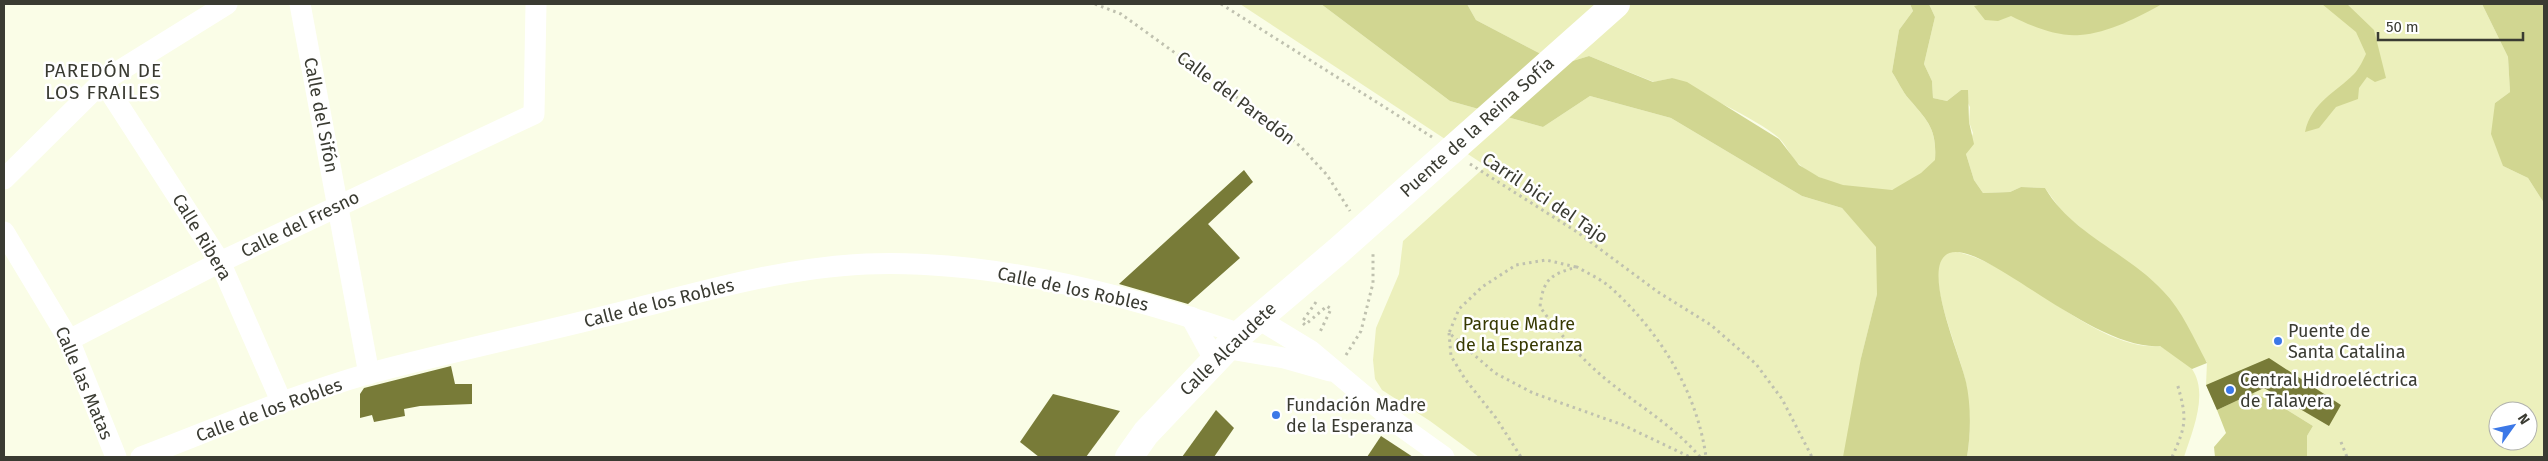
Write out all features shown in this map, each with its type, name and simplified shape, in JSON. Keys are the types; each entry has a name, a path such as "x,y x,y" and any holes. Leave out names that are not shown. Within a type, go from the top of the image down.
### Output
{"main road":[{"name":"Puente de la Reina Sofía","path":"1338,251 1616,4"},
{"name":"Calle Alcaudete","path":"1129,457 1146,433 1234,340 1338,251"}],"street":[{"path":"4,179 103,81 227,4"},
{"name":"Calle del Sifón","path":"300,4 369,374"},
{"name":"Calle del Fresno","path":"69,340 220,262 534,114 536,4"},
{"name":"Calle Ribera","path":"103,81 220,262 282,403"},
{"name":"Calle las Matas","path":"4,232 69,340 116,457"},
{"name":"Calle de los Robles","path":"141,457 282,403 369,374 778,274 867,264 922,266 1008,273 1087,290 1191,317 1234,340"},
{"path":"1191,317 1234,340 1284,358 1335,372"},
{"path":"1234,340 1311,351 1444,457"}],"path":[{"name":"Calle del Paredón","path":"1095,4 1121,14 1286,134 1327,175 1354,218"},
{"path":"1221,4 1435,139"},
{"name":"Carril bici del Tajo","path":"1465,161 1509,191 1577,232 1658,292 1711,325 1756,364 1782,399 1812,457"},
{"path":"1335,372 1361,331 1372,284 1373,252 1370,245"},
{"path":"1521,457 1496,418 1465,379 1451,356 1449,333 1459,309 1482,287 1516,265 1546,260 1577,267 1609,286 1658,338 1685,386 1702,435 1706,457"},
{"path":"1577,267 1556,272 1542,288 1540,307 1560,334 1606,380 1672,429 1700,457"},
{"path":"1305,325 1327,306 1331,309 1320,332"},
{"path":"1449,333 1495,372 1533,393 1623,425 1690,457"},
{"path":"2172,457 2184,430 2185,413 2177,383"},
{"path":"2341,442 2348,457"}],"green space":[{"name":"Parque Madre de la Esperanza","path":"1240,4 1321,4 1450,101 1543,127 1590,96 1671,118 1802,196 1842,208 1877,247 1877,294 1861,358 1859,457 1479,457 1430,421 1382,390 1375,379 1373,360 1376,328 1399,274 1403,241 1486,166"},
{"path":"1467,4 1910,4 1913,11 1899,30 1892,72 1904,93 1930,126 1933,133 1935,161 1909,183 1897,189 1869,190 1831,182 1800,165 1779,138 1756,122 1672,78 1654,82 1589,56 1566,63 1539,53 1476,20"},
{"path":"1929,4 2482,4 2508,57 2510,92 2495,103 2503,166 2528,178 2544,203 2544,457 2307,457 2307,436 2313,426 2273,401 2253,393 2217,410 2206,385 2207,362 2099,243 2063,213 2045,188 2021,187 2010,192 1983,193 1974,180 1966,154 1973,133 1969,122 1970,107 1961,90 1947,101 1933,98 1932,81 1924,64 1935,17"},
{"path":"1952,251 1977,258 2003,271 2109,335 2135,344 2160,346 2186,362 2197,379 2199,401 2195,425 2184,457 1967,457 1970,421 1966,384 1946,318 1938,281 1938,267 1942,257"}],"shaded area":[{"path":"1321,4 1467,4 1476,20 1539,53 1566,63 1589,56 1653,82 1672,78 1687,82 1779,139 1799,165 1819,177 1843,185 1892,190 1921,173 1935,160 1933,133 1930,126 1904,93 1892,72 1899,30 1913,11 1910,4 1929,4 1935,17 1924,64 1932,81 1933,98 1947,101 1961,90 1968,90 1969,122 1974,144 1966,154 1974,180 1983,193 2010,192 2021,187 2045,188 2070,218 2149,277 2163,291 2182,316 2207,363 2192,369 2160,346 2140,344 2118,338 2070,314 1984,261 1958,252 1944,257 1939,271 1940,293 1946,318 1968,391 1970,419 1967,457 1843,457 1861,358 1877,294 1876,247 1842,208 1802,196 1671,118 1590,96 1543,127 1450,101"},
{"path":"1983,4 2162,4 2112,28 2091,34 2071,35 2044,30 2011,16 1998,21 1985,20 1974,6"},
{"path":"2322,4 2347,4 2374,30 2386,78 2375,82 2367,77 2359,88 2358,99 2336,107 2319,128 2305,132 2308,122 2318,106 2354,74 2366,54 2356,32"},
{"path":"2482,4 2544,4 2544,203 2528,178 2503,166 2491,134 2495,103 2510,92 2508,57"},
{"path":"2253,393 2273,401 2313,426 2307,436 2307,457 2215,457 2214,447 2226,433 2217,410"}],"building":[{"path":"1244,170 1253,182 1208,224 1240,258 1188,304 1119,284"},
{"path":"2269,358 2341,405 2329,426 2264,388 2217,410 2206,385"},
{"path":"451,366 455,384 472,384 472,404 420,406 404,409 405,416 374,422 372,415 360,418 360,394 364,388"},
{"path":"1053,394 1120,411 1086,457 1039,457 1020,442"},
{"path":"1216,410 1234,428 1214,457 1182,457"},
{"path":"1381,436 1413,457 1367,457"}],"place":[{"name":"Puente de Santa Catalina","path":"2278,341"},
{"name":"Central Hidroeléctrica de Talavera","path":"2230,390"},
{"name":"Fundación Madre de la Esperanza","path":"1276,415"}],"district":[{"name":"PAREDÓN DE LOS FRAILES","path":"103,81"}]}
